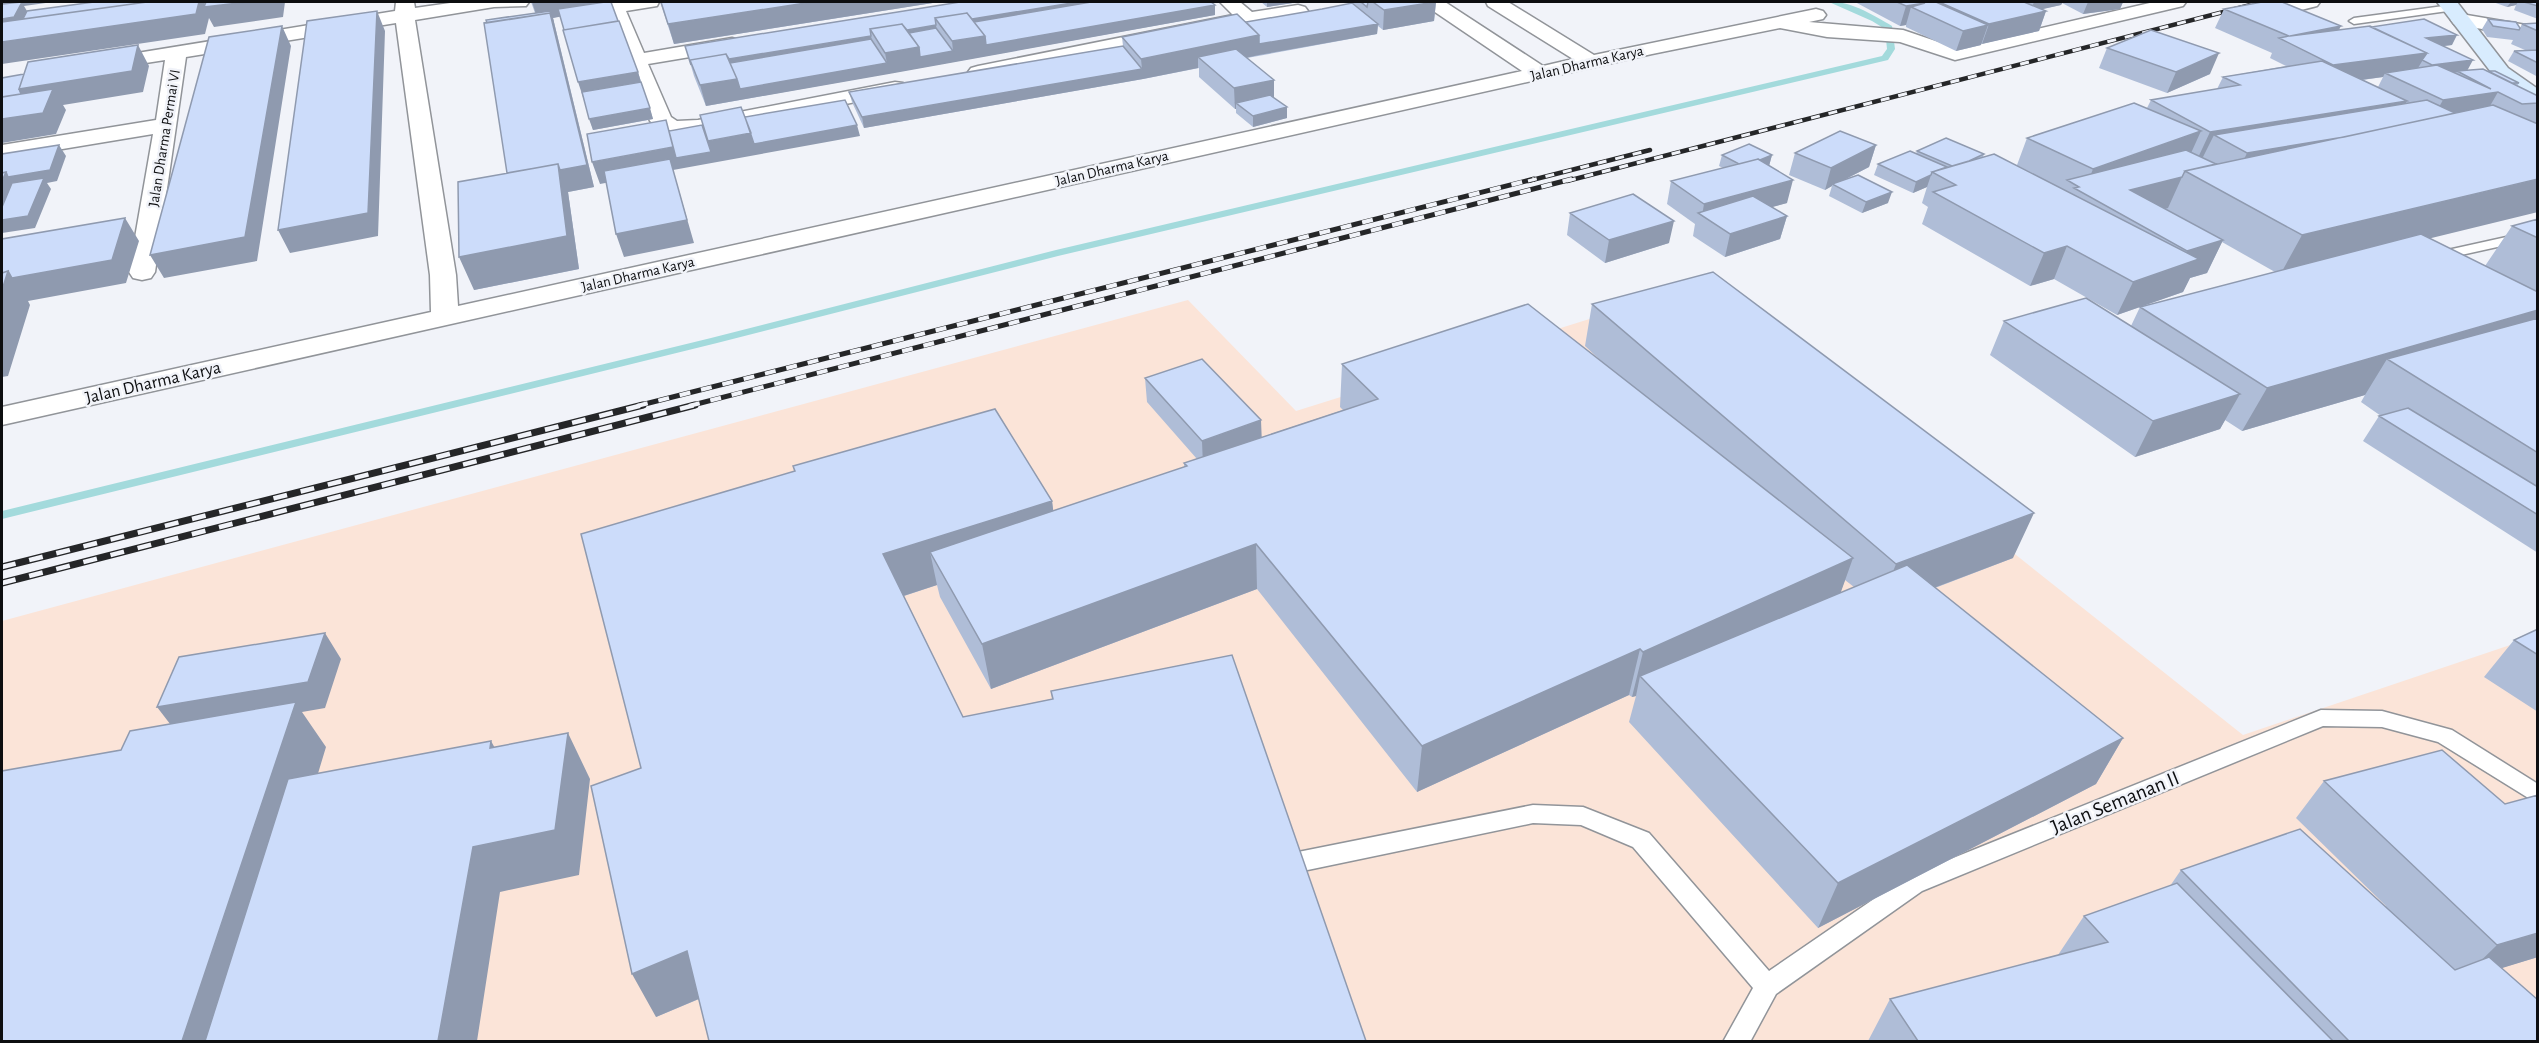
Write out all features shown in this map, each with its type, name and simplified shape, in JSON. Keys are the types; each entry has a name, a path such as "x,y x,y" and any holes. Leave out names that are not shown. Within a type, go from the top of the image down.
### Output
{"street":[{"path":"83,67 405,9 490,2"},
{"path":"499,2 519,2"},
{"path":"650,2 614,4 661,121 673,128 698,127 920,83"},
{"path":"1229,2 1248,18"},
{"path":"1433,2 1540,73"},
{"path":"1495,2 1592,62"},
{"path":"1781,23 1827,31 1894,36 1955,54 2176,2"},
{"path":"2270,8 2310,2"},
{"path":"405,9 443,275 445,316"},
{"path":"2453,10 2538,33"},
{"path":"2453,10 2501,72 2538,100"},
{"path":"955,76 1248,18 1298,11"},
{"name":"Jalan Dharma Karya","path":"2,416 1540,73 1816,15"},
{"path":"637,60 754,40"},
{"name":"Jalan Dharma Permai VI","path":"142,272 139,226 165,125 176,62 175,52"},
{"path":"2478,75 2501,72"},
{"path":"2,152 165,125"}],"lane":[{"path":"2354,21 2453,10"},
{"path":"2420,260 2538,234"},
{"name":"Jalan Semanan II","path":"1736,1041 1767,986 1914,884 2321,718 2382,719 2445,736 2538,795"},
{"path":"1298,862 1533,814 1583,816 1641,840 1767,986"}],"shaded area":[{"path":"1682,290 2243,735 2537,636 2537,1041 2,1042 2,621 1188,300 1296,411"}],"building":[{"path":"22,2 14,17 2,19 2,4"},
{"path":"94,2 147,2 23,19 27,11"},
{"path":"147,2 199,2 196,14 2,42 2,22"},
{"path":"206,2 247,2 204,7"},
{"path":"611,2 618,21 564,30 558,9"},
{"path":"661,2 812,2 668,24"},
{"path":"960,2 1078,2 972,19 967,13 935,18 936,25 907,30 902,24 870,29 871,36 729,59 726,54 690,60 691,65 685,46"},
{"path":"1091,2 1211,2 1215,5 986,45 985,36 974,22"},
{"path":"1373,2 1435,2 1384,10"},
{"path":"1897,2 1936,2 1988,25 1963,31 1911,7 1925,3 1906,6"},
{"path":"1939,2 2024,2 2046,11 1989,24"},
{"path":"2262,2 2282,2 2341,26 2290,36 2370,26 2427,53 2333,65 2279,38 2289,36 2224,9"},
{"path":"2524,2 2538,2 2538,6"},
{"path":"1352,3 1378,24 1259,44 1259,35 1246,22 1322,9"},
{"path":"377,11 368,213 278,230 307,21"},
{"path":"550,11 553,22 550,13 487,23 486,20"},
{"path":"550,13 587,165 560,170 558,164 507,173 484,23"},
{"path":"967,13 985,36 952,41 935,18"},
{"path":"1237,14 1259,35 1141,59 1122,37"},
{"path":"2424,19 2457,35 2426,38 2473,60 2432,65 2422,60 2427,53 2371,27"},
{"path":"2488,19 2516,22 2520,28 2519,30 2493,26"},
{"path":"619,21 638,72 578,82 563,30"},
{"path":"2538,23 2538,31 2522,24"},
{"path":"902,24 919,47 885,53 870,29"},
{"path":"282,26 245,237 150,255 209,37"},
{"path":"936,28 953,51 920,57 919,47 909,33"},
{"path":"2151,30 2219,53 2176,72 2107,48"},
{"path":"871,39 887,63 740,89 730,63"},
{"path":"138,45 132,71 19,89 28,62"},
{"path":"1123,46 1142,69 862,117 849,92"},
{"path":"1236,49 1274,80 1234,88 1198,57"},
{"path":"2538,50 2538,63 2514,51"},
{"path":"726,54 737,79 700,85 690,60"},
{"path":"2322,61 2407,101 2210,132 2151,100 2240,85 2223,77"},
{"path":"2437,65 2491,89 2457,71 2483,69 2538,96 2538,103 2522,104 2498,92 2443,100 2385,73"},
{"path":"2488,71 2495,71 2519,83 2512,83"},
{"path":"24,74 19,89 21,94 2,97 2,78"},
{"path":"641,82 650,108 589,119 582,92"},
{"path":"53,89 43,113 2,119 2,97"},
{"path":"1270,95 1287,107 1253,116 1236,103"},
{"path":"845,100 857,125 754,144 745,117"},
{"path":"2427,100 2455,113 2344,137 2247,153 2214,135"},
{"path":"2134,103 2201,131 2093,169 2027,138"},
{"path":"2493,105 2538,124 2538,179 2302,235 2185,171"},
{"path":"741,107 751,133 708,141 700,115"},
{"path":"666,120 673,147 592,162 587,134"},
{"path":"702,125 711,152 676,158 669,131"},
{"path":"1840,131 1876,145 1831,168 1795,153"},
{"path":"1946,138 1984,154 1952,166 1917,151"},
{"path":"1749,144 1772,155 1739,164 1722,155"},
{"path":"59,145 50,170 8,177 6,172 2,173 2,154"},
{"path":"2186,150 2216,164 2185,171 2182,177 2130,190 2223,240 2187,251 2074,188 2079,187 2067,180"},
{"path":"1910,151 1947,167 1932,172 1931,175 1916,182 1878,164"},
{"path":"1994,154 2199,259 2133,282 2067,246 2044,253 1933,192 1956,185 1932,172"},
{"path":"670,159 687,220 616,234 604,171"},
{"path":"1758,159 1793,180 1704,204 1671,181"},
{"path":"558,164 567,236 459,257 458,182"},
{"path":"1858,175 1892,192 1866,202 1832,184"},
{"path":"44,178 28,216 2,220 2,207 12,183"},
{"path":"1633,194 1674,221 1609,240 1570,213"},
{"path":"1753,196 1787,216 1730,234 1698,213"},
{"path":"125,218 112,260 12,278 8,271 2,273 2,239"},
{"path":"2538,219 2538,238 2512,226"},
{"path":"2421,234 2538,292 2538,310 2267,388 2140,307"},
{"path":"8,271 2,290 2,273"},
{"path":"1713,272 2034,513 1896,564 1592,304"},
{"path":"2086,298 2240,394 2153,421 2004,321"},
{"path":"1528,304 1853,558 1643,652 1640,649 1422,746 1256,544 982,644 930,552 1187,466 1184,463 1378,399 1342,364"},
{"path":"2538,318 2538,453 2387,359"},
{"path":"1202,359 1261,420 1202,441 1145,378"},
{"path":"2408,408 2538,487 2538,515 2379,416"},
{"path":"995,409 1052,501 883,554 963,717 1053,699 1051,691 1232,655 1366,1041 709,1041 687,951 632,974 591,786 641,768 581,534 795,471 793,466"},
{"path":"1907,565 2123,738 1838,883 1640,676"},
{"path":"2538,629 2538,655 2514,640"},
{"path":"325,633 308,682 157,707 179,657"},
{"path":"296,702 182,1041 2,1041 2,771 121,750 130,731"},
{"path":"568,733 555,830 473,847 438,1041 205,1041 288,779 491,741 490,748"},
{"path":"2442,750 2505,804 2538,795 2538,933 2497,945 2324,781"},
{"path":"2300,829 2455,970 2489,957 2538,1000 2538,1041 2349,1041 2181,870"},
{"path":"2177,883 2333,1041 1918,1041 1890,999 2108,942 2084,916"}],"waterway":[{"path":"2,515 713,341 1056,253 1885,58 1891,49 1889,28 1875,19 1833,2"}],"railway":[{"path":"1567,181 2262,2"},
{"path":"1528,181 1650,150"},
{"path":"637,406 1534,179"},
{"path":"689,406 1572,179"},
{"path":"2,567 643,405"},
{"path":"2,583 695,405"}]}
